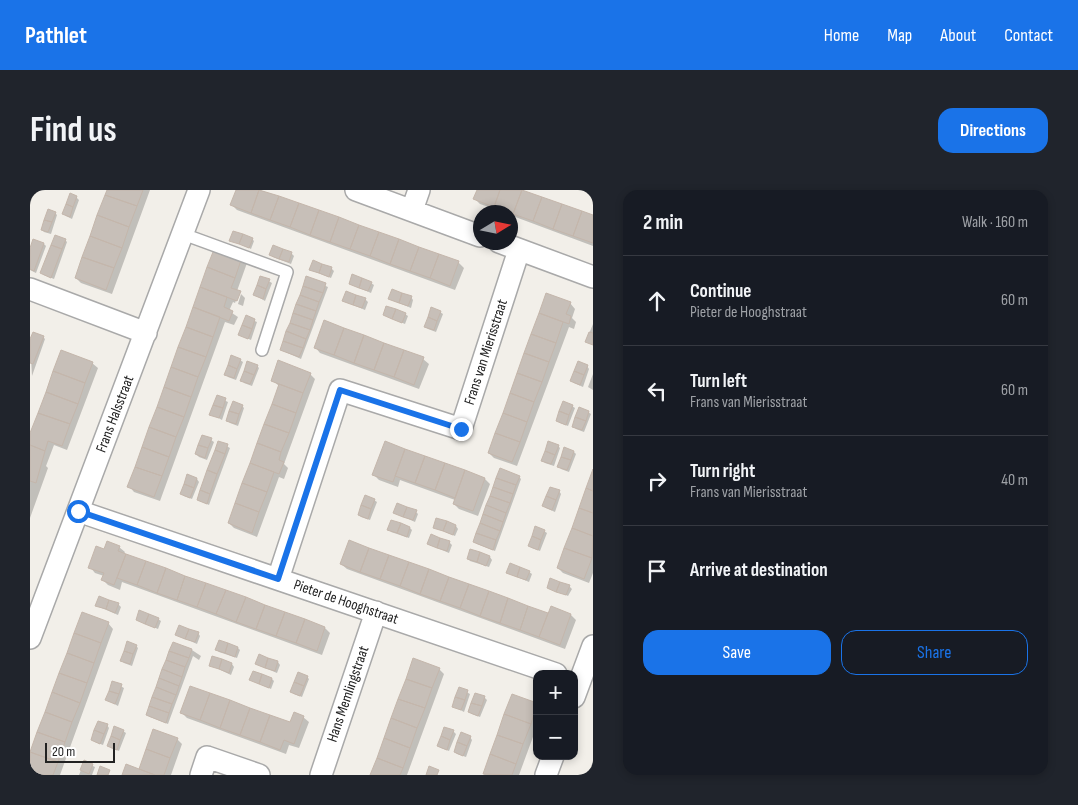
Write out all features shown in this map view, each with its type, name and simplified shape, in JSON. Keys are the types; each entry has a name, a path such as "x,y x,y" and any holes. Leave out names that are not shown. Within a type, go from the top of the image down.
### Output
{"street":[{"name":"Frans Halsstraat","path":"30,638 199,190"},
{"path":"356,190 473,233"},
{"path":"412,210 419,190"},
{"path":"519,250 593,277"},
{"name":"Frans van Mierisstraat","path":"278,579 340,390 461,429 519,250"},
{"path":"30,289 146,333"},
{"name":"Pieter de Hooghstraat","path":"78,511 544,670"},
{"name":"Hans Memlingstraat","path":"321,775 376,612"},
{"path":"578,681 593,646"},
{"path":"201,775 207,757 259,775"},
{"path":"546,775 552,760"}],"lane":[{"path":"183,234 287,272 262,350"}],"building":[{"path":"107,190 143,190 137,206 105,195"},
{"path":"236,190 259,190 251,213 230,205"},
{"path":"259,190 279,196 270,220 251,213"},
{"path":"477,190 500,190 495,205 489,205 473,199"},
{"path":"500,190 522,190 516,205 495,205"},
{"path":"522,190 542,197 533,221 518,216 518,205 516,205"},
{"path":"70,193 77,196 73,207 66,204"},
{"path":"105,195 137,206 129,227 97,215"},
{"path":"279,196 299,203 290,227 270,220"},
{"path":"542,197 562,204 553,229 533,221"},
{"path":"299,203 319,210 310,235 290,227"},
{"path":"66,204 73,207 70,217 62,214"},
{"path":"562,204 582,211 573,236 553,229"},
{"path":"48,209 56,212 52,222 44,220"},
{"path":"319,210 339,217 330,242 310,235"},
{"path":"582,211 593,215 593,243 573,236"},
{"path":"97,215 129,227 122,248 90,236"},
{"path":"339,217 359,225 350,249 330,242"},
{"path":"44,220 52,222 48,232 41,230"},
{"path":"359,225 379,232 370,256 350,249"},
{"path":"233,231 243,234 239,244 229,241"},
{"path":"379,232 399,239 390,264 370,256"},
{"path":"243,234 253,238 249,248 239,244"},
{"path":"55,235 66,239 62,249 51,245"},
{"path":"90,236 122,248 114,268 82,257"},
{"path":"33,239 44,243 34,271 30,269 30,248"},
{"path":"399,239 419,247 410,271 390,264"},
{"path":"51,245 62,249 51,278 40,273"},
{"path":"273,245 283,249 279,259 269,255"},
{"path":"215,247 242,257 235,278 207,267"},
{"path":"419,247 439,254 430,278 410,271"},
{"path":"283,249 292,252 289,262 279,259"},
{"path":"439,254 459,261 450,286 430,278"},
{"path":"82,257 114,268 106,290 75,278"},
{"path":"313,260 322,264 319,273 309,270"},
{"path":"322,264 332,267 329,277 319,273"},
{"path":"207,267 235,278 231,288 241,291 237,301 200,287"},
{"path":"352,274 362,278 359,288 349,284"},
{"path":"260,276 270,279 266,289 257,285"},
{"path":"306,276 326,283 323,293 303,286"},
{"path":"362,278 372,282 368,291 359,288"},
{"path":"257,285 266,289 263,299 253,295"},
{"path":"303,286 323,293 319,302 300,295"},
{"path":"200,287 227,297 224,307 233,311 229,321 193,307"},
{"path":"392,289 402,293 399,303 388,299"},
{"path":"346,291 356,295 353,305 342,301"},
{"path":"402,293 412,296 408,306 399,303"},
{"path":"546,293 571,302 566,314 571,316 569,324 539,313"},
{"path":"300,295 319,302 316,311 296,304"},
{"path":"356,295 366,298 362,308 353,305"},
{"path":"296,304 316,311 313,320 293,313"},
{"path":"386,306 396,309 392,319 383,315"},
{"path":"193,307 220,317 213,337 186,327"},
{"path":"431,307 441,311 437,321 428,317"},
{"path":"396,309 406,313 402,323 392,319"},
{"path":"293,313 313,320 310,330 290,323"},
{"path":"539,313 563,322 556,343 531,334"},
{"path":"246,315 255,319 252,329 242,325"},
{"path":"428,317 437,321 434,330 424,327"},
{"path":"324,320 344,328 334,355 314,348"},
{"path":"290,323 310,330 306,339 286,331"},
{"path":"242,325 252,329 248,339 238,335"},
{"path":"186,327 213,337 206,357 178,347"},
{"path":"344,328 364,335 354,363 334,355"},
{"path":"286,331 306,339 303,348 283,341"},
{"path":"33,332 44,336 33,364 30,363 30,339"},
{"path":"589,332 593,333 593,345 585,342"},
{"path":"531,334 556,343 549,362 524,353"},
{"path":"364,335 384,343 374,370 354,363"},
{"path":"283,341 303,348 299,357 280,350"},
{"path":"384,343 404,350 394,377 374,370"},
{"path":"178,347 206,357 198,377 171,367"},
{"path":"61,350 93,362 85,383 53,371"},
{"path":"404,350 424,357 414,385 394,377"},
{"path":"524,353 549,362 542,382 517,373"},
{"path":"231,355 241,359 237,369 228,365"},
{"path":"278,360 311,373 303,393 271,381"},
{"path":"247,361 258,365 254,375 244,371"},
{"path":"578,361 588,365 584,375 574,371"},
{"path":"228,365 237,369 234,378 224,375"},
{"path":"171,367 198,377 191,397 164,387"},
{"path":"53,371 85,383 78,404 46,392"},
{"path":"244,371 254,375 250,384 240,381"},
{"path":"574,371 584,375 580,385 570,381"},
{"path":"517,373 542,382 534,402 510,393"},
{"path":"279,384 303,393 296,413 272,404"},
{"path":"164,387 191,397 184,417 157,407"},
{"path":"46,392 78,404 70,424 38,413"},
{"path":"510,393 534,402 527,422 503,413"},
{"path":"217,395 226,398 223,408 213,405"},
{"path":"233,401 243,405 239,414 229,411"},
{"path":"563,401 573,405 569,415 559,411"},
{"path":"272,404 296,413 289,433 264,424"},
{"path":"213,405 223,408 219,418 209,415"},
{"path":"157,407 184,417 176,437 149,427"},
{"path":"579,407 589,411 586,421 575,417"},
{"path":"229,411 239,414 236,424 226,421"},
{"path":"559,411 569,415 566,425 556,421"},
{"path":"38,413 70,424 62,446 48,441 45,451 30,445 30,433"},
{"path":"503,413 527,422 520,442 495,433"},
{"path":"575,417 586,421 582,430 572,427"},
{"path":"264,424 289,433 281,452 257,443"},
{"path":"149,427 176,437 169,457 142,447"},
{"path":"495,433 520,442 512,462 488,453"},
{"path":"202,435 212,438 208,448 198,445"},
{"path":"218,441 228,444 225,454 215,450"},
{"path":"385,441 405,449 393,482 372,475"},
{"path":"548,441 559,445 555,455 545,451"},
{"path":"257,443 281,452 279,460 284,462 279,474 250,463"},
{"path":"30,445 45,451 36,483 30,481"},
{"path":"198,445 208,448 205,458 195,454"},
{"path":"142,447 169,457 162,476 135,467"},
{"path":"564,447 574,451 571,460 561,457"},
{"path":"405,449 425,456 415,483 395,476"},
{"path":"215,450 225,454 217,474 207,470"},
{"path":"545,451 555,455 551,464 541,461"},
{"path":"425,456 445,463 435,490 415,483"},
{"path":"561,457 571,460 567,470 557,467"},
{"path":"250,463 274,472 267,492 242,483"},
{"path":"445,463 465,470 455,498 435,490"},
{"path":"135,467 162,476 154,497 127,487"},
{"path":"500,468 520,476 516,485 496,478"},
{"path":"593,469 593,491 586,488"},
{"path":"207,470 217,474 210,494 200,490"},
{"path":"465,470 485,478 473,511 453,504"},
{"path":"187,474 197,478 194,488 184,484"},
{"path":"496,478 516,485 513,494 493,487"},
{"path":"242,483 267,492 259,512 235,503"},
{"path":"184,484 194,488 190,498 180,494"},
{"path":"493,487 513,494 510,503 490,496"},
{"path":"550,487 560,490 556,500 546,496"},
{"path":"586,488 593,491 593,513 579,508"},
{"path":"200,490 210,494 207,504 197,500"},
{"path":"365,495 375,499 371,509 361,505"},
{"path":"490,496 510,503 506,513 486,505"},
{"path":"546,496 556,500 552,510 542,506"},
{"path":"235,503 259,512 252,533 228,523"},
{"path":"397,503 407,507 403,517 393,513"},
{"path":"361,505 371,509 368,519 358,515"},
{"path":"486,505 506,513 503,522 483,514"},
{"path":"407,507 417,510 413,520 403,517"},
{"path":"579,508 593,513 593,536 572,528"},
{"path":"483,514 503,522 500,531 480,523"},
{"path":"436,518 447,521 443,531 433,528"},
{"path":"391,520 401,523 397,533 387,530"},
{"path":"447,521 456,525 453,535 443,531"},
{"path":"401,523 410,527 407,537 397,533"},
{"path":"480,523 500,531 496,540 476,533"},
{"path":"535,526 545,530 541,540 532,536"},
{"path":"572,528 593,536 592,558 564,548"},
{"path":"476,533 496,540 493,550 473,542"},
{"path":"431,534 440,538 437,548 427,544"},
{"path":"532,536 541,540 538,550 528,546"},
{"path":"440,538 450,541 447,551 437,548"},
{"path":"349,540 369,548 360,572 340,564"},
{"path":"107,541 120,546 118,551 126,554 114,585 101,580 104,573 88,568 96,546 104,549"},
{"path":"369,548 389,555 380,579 360,572"},
{"path":"564,548 592,558 584,579 557,568"},
{"path":"470,549 480,552 477,562 467,559"},
{"path":"480,552 490,556 486,566 477,562"},
{"path":"126,554 146,561 137,585 117,578"},
{"path":"389,555 409,562 400,586 380,579"},
{"path":"146,561 166,568 157,593 137,585"},
{"path":"409,562 429,569 420,594 400,586"},
{"path":"510,563 520,567 517,577 506,573"},
{"path":"520,567 530,571 526,580 517,577"},
{"path":"166,568 185,576 177,600 157,593"},
{"path":"429,569 449,577 440,601 420,594"},
{"path":"185,576 206,583 197,607 177,600"},
{"path":"449,577 469,584 460,608 440,601"},
{"path":"550,578 560,582 556,592 547,588"},
{"path":"560,582 570,585 566,595 556,592"},
{"path":"206,583 226,590 216,614 197,607"},
{"path":"469,584 489,591 480,616 460,608"},
{"path":"226,590 246,597 236,622 216,614"},
{"path":"489,591 508,598 500,623 480,616"},
{"path":"99,596 109,600 106,609 95,606"},
{"path":"246,597 265,605 256,629 236,622"},
{"path":"508,598 528,606 520,630 500,623"},
{"path":"109,600 119,603 115,613 106,609"},
{"path":"265,605 285,612 276,636 256,629"},
{"path":"528,606 548,613 539,637 520,630"},
{"path":"551,606 571,614 560,645 539,637"},
{"path":"139,610 149,614 145,624 136,620"},
{"path":"82,612 109,622 101,643 74,633"},
{"path":"285,612 305,619 296,643 276,636"},
{"path":"149,614 159,618 155,628 145,624"},
{"path":"305,619 325,627 317,651 296,643"},
{"path":"179,625 189,629 185,639 175,635"},
{"path":"189,629 199,632 195,642 185,639"},
{"path":"74,633 101,643 94,663 67,653"},
{"path":"219,640 228,643 225,653 215,650"},
{"path":"127,641 137,645 133,654 124,651"},
{"path":"173,642 192,649 189,658 169,651"},
{"path":"228,643 238,647 235,657 225,653"},
{"path":"124,651 133,654 130,664 120,661"},
{"path":"169,651 189,658 185,667 166,660"},
{"path":"67,653 94,663 87,683 59,673"},
{"path":"259,654 268,658 265,668 255,664"},
{"path":"212,656 222,659 219,669 209,666"},
{"path":"268,658 278,661 275,671 265,668"},
{"path":"413,658 440,668 432,688 406,679"},
{"path":"222,659 232,663 229,673 219,669"},
{"path":"166,660 185,667 182,677 162,669"},
{"path":"162,669 182,677 179,686 159,678"},
{"path":"253,671 262,674 259,684 249,680"},
{"path":"298,672 308,676 304,686 294,682"},
{"path":"59,673 87,683 80,703 52,692"},
{"path":"262,674 272,678 269,688 259,684"},
{"path":"159,678 179,686 176,695 156,687"},
{"path":"406,679 432,688 425,708 398,699"},
{"path":"112,681 122,684 119,694 109,691"},
{"path":"294,682 304,686 300,696 290,692"},
{"path":"190,686 210,693 200,720 180,713"},
{"path":"156,687 176,695 172,704 152,697"},
{"path":"459,687 468,690 465,700 455,697"},
{"path":"109,691 119,694 115,704 105,700"},
{"path":"52,692 80,703 72,722 45,712"},
{"path":"210,693 230,700 220,728 200,720"},
{"path":"475,693 485,696 482,706 471,703"},
{"path":"512,694 533,702 531,724 504,714"},
{"path":"152,697 172,704 169,713 149,706"},
{"path":"455,697 465,700 461,710 452,707"},
{"path":"398,699 425,708 417,728 391,718"},
{"path":"230,700 250,708 240,735 220,728"},
{"path":"471,703 482,706 478,716 468,712"},
{"path":"149,706 169,713 166,723 146,715"},
{"path":"250,708 270,715 260,742 240,735"},
{"path":"45,712 72,722 65,742 37,732"},
{"path":"294,712 304,716 294,744 284,740 280,750 260,742 270,715 290,722"},
{"path":"504,714 531,724 523,744 497,735"},
{"path":"391,718 417,728 410,748 384,738"},
{"path":"98,721 108,724 104,734 94,730"},
{"path":"114,726 124,730 120,740 111,736"},
{"path":"444,727 454,730 450,740 441,736"},
{"path":"153,729 178,738 170,758 146,749"},
{"path":"94,730 104,734 100,744 91,740"},
{"path":"37,732 65,742 58,762 30,752"},
{"path":"461,732 471,736 467,746 457,742"},
{"path":"497,735 523,744 516,764 490,754"},
{"path":"111,736 120,740 117,750 107,746"},
{"path":"441,736 450,740 447,750 437,746"},
{"path":"384,738 410,748 403,768 377,758"},
{"path":"457,742 467,746 463,756 454,752"},
{"path":"146,749 170,758 164,775 155,775 139,769"},
{"path":"30,752 58,762 53,775 30,775"},
{"path":"490,754 516,764 512,775 483,774"},
{"path":"377,758 403,768 400,775 370,775"},
{"path":"84,760 93,764 89,774 80,770"},
{"path":"126,764 139,769 155,775 122,775"},
{"path":"100,766 110,770 108,775 97,775"},
{"path":"429,766 439,770 437,775 426,775"}],"route":[{"path":"78,511 278,579 340,390 461,429"}]}
